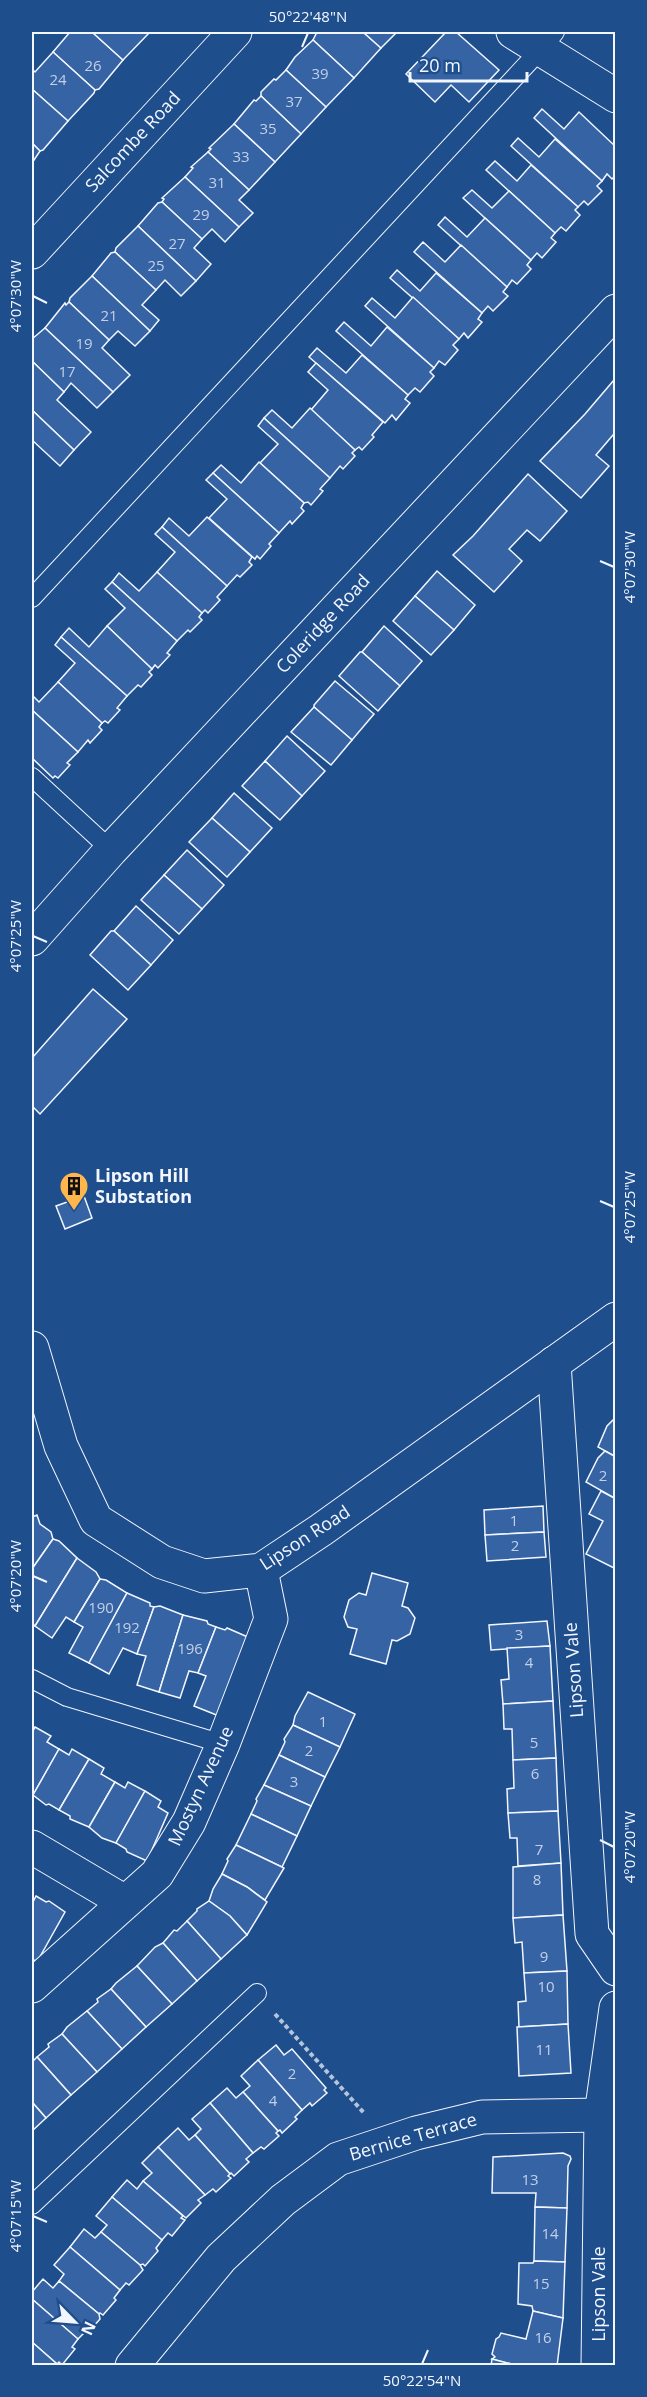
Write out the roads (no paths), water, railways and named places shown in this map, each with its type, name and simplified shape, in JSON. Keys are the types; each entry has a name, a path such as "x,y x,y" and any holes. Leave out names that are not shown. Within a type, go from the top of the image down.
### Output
{"street":[{"name":"Salcombe Road","path":"32,252 235,32"},
{"path":"513,32 548,40 615,96"},
{"name":"Coleridge Road","path":"32,939 111,850 615,310"},
{"name":"Lipson Road","path":"32,1348 61,1446 96,1520 162,1562 204,1576 261,1570 321,1530 615,1319"},
{"name":"Lipson Vale","path":"554,1363 592,1934 615,1969"},
{"name":"Mostyn Avenue","path":"32,1986 157,1874 189,1822 223,1744 271,1618 261,1570"},
{"path":"32,1847 125,1902"},
{"name":"Lipson Vale","path":"604,2355 601,2115 615,2008"},
{"name":"Bernice Terrace","path":"132,2366 221,2258 283,2200 339,2159 390,2142 483,2117 601,2115"}],"lane":[{"path":"32,598 548,40"},
{"path":"32,777 111,850"},
{"path":"32,1679 67,1697 223,1744"},
{"path":"32,2205 257,1993"}],"place":[{"name":"Lipson Hill Substation","path":"74,1212"}]}
